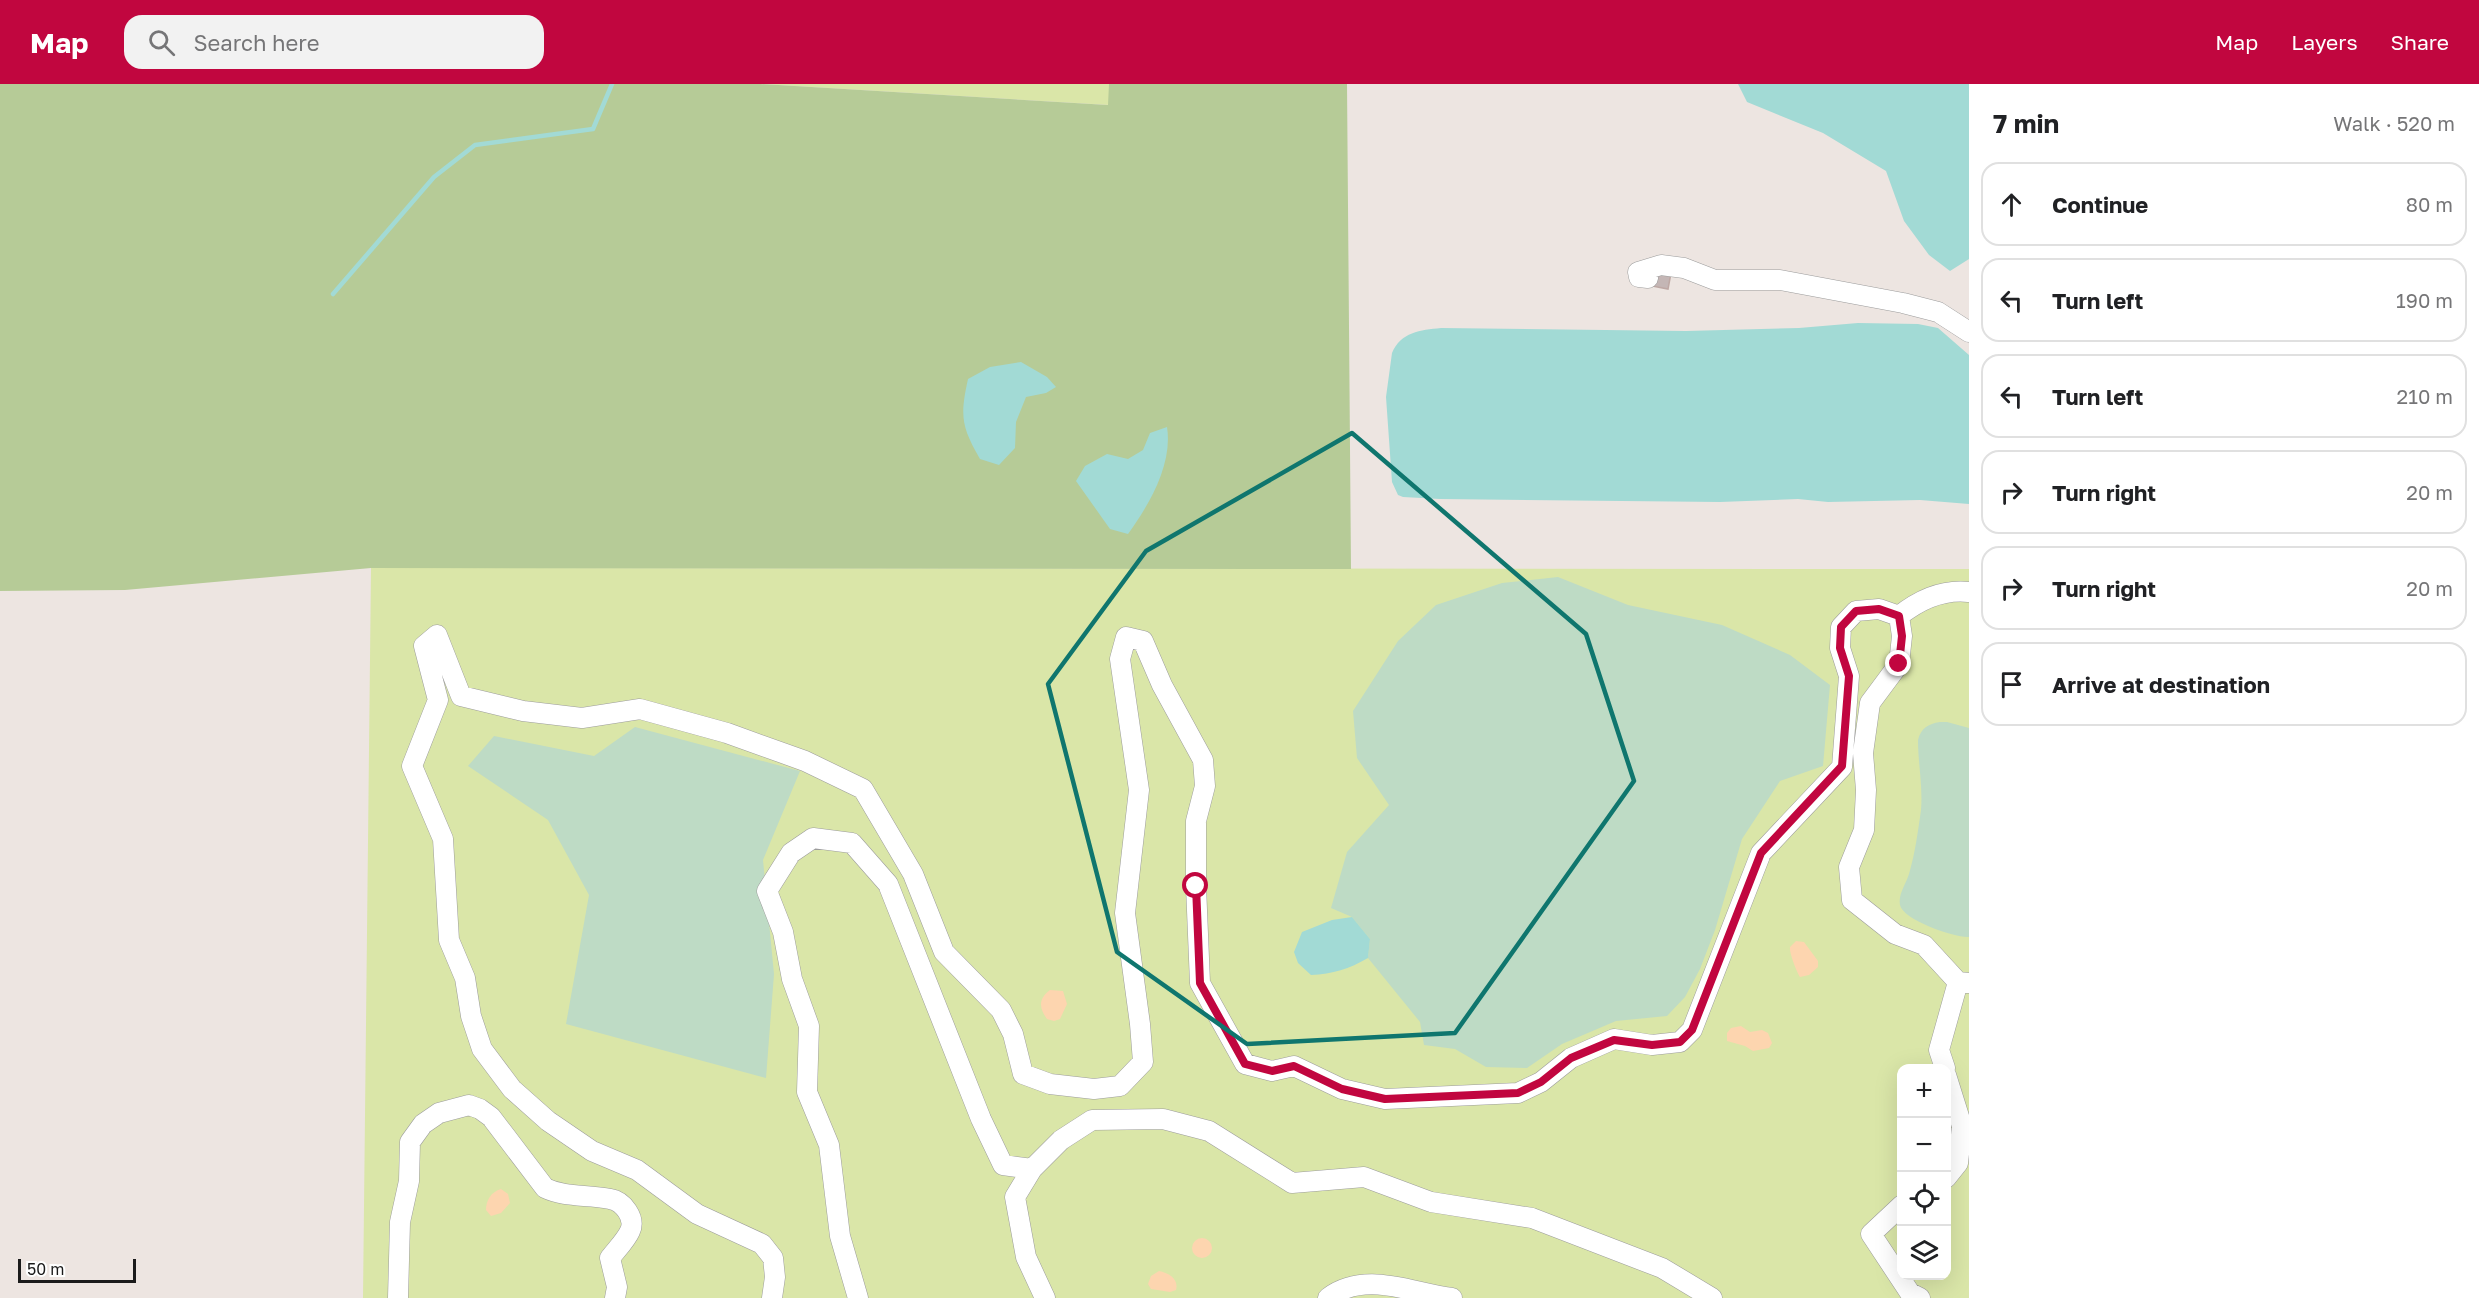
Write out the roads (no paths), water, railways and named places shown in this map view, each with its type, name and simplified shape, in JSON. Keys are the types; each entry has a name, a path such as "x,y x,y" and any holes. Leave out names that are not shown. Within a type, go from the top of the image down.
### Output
{"lane":[{"path":"1648,278 1639,277 1638,272 1661,265 1684,268 1715,280 1780,280 1903,303 1938,312 1969,332"},
{"path":"1899,616 1928,597 1969,591"},
{"path":"772,1298 775,1277 773,1258 762,1244 697,1214 636,1170 592,1151 548,1121 512,1089 482,1049 471,1016 465,978 449,940 443,839 412,766 438,700 424,646 437,635 461,696 524,711 582,718 640,709 727,732 805,761 863,789 913,874 944,952 1001,1010 1013,1034 1023,1074 1050,1084 1094,1089 1120,1086 1143,1062 1125,913 1138,790 1120,659 1126,637 1143,641 1162,685 1203,760 1205,786 1196,821 1200,983 1245,1064 1272,1071 1294,1066 1342,1089 1385,1099 1518,1093 1541,1082 1571,1058 1614,1040 1652,1045 1680,1042 1692,1030 1761,853 1842,766 1849,676 1840,648 1841,627 1856,611 1879,609 1899,616"},
{"path":"1899,616 1902,636 1899,664 1870,703 1863,753 1866,790 1864,830 1849,867 1852,900 1895,934 1924,945 1964,982 1939,1050 1943,1064"},
{"path":"858,1298 840,1236 829,1145 807,1092 809,1026 792,979 783,932 767,891 791,853 813,838 852,843 888,884 973,1099 1003,1165 1032,1169"},
{"path":"1951,1089 1962,1126 1958,1163 1951,1173"},
{"path":"398,1298 400,1222 409,1181 410,1142 423,1124 439,1113 469,1105 490,1117 544,1188 557,1194 612,1199 624,1207 632,1218 631,1229 610,1258 617,1287 615,1298"},
{"path":"1045,1298 1026,1257 1015,1197 1032,1169 1061,1140 1092,1120 1163,1119 1209,1131 1292,1183 1364,1177 1431,1202 1532,1218 1662,1268 1712,1298"},
{"path":"1897,1210 1871,1234 1910,1293 1920,1298"},
{"path":"1328,1298 1350,1287 1377,1283 1452,1298"}],"water":[{"path":"1738,84 1969,84 1969,259 1950,271 1929,255 1904,221 1886,171 1823,133 1747,102"},
{"path":"1858,323 1918,324 1938,328 1969,355 1969,504 1920,500 1828,502 1798,499 1720,502 1440,499 1403,497 1398,495 1392,482 1386,397 1392,353 1400,341 1412,333 1441,328 1686,331 1799,328"},
{"path":"1021,362 1047,377 1056,387 1046,393 1026,397 1016,422 1015,448 999,465 980,459 969,438 963,412 968,379 990,367"},
{"path":"1167,427 1168,441 1163,469 1144,510 1128,534 1110,529 1076,481 1085,466 1107,454 1128,459 1143,450 1150,433"},
{"path":"1352,917 1370,939 1368,958 1341,970 1311,975 1298,963 1294,952 1302,932 1332,920"}],"waterway":[{"path":"333,294 434,177 475,145 593,129 612,84"}]}
